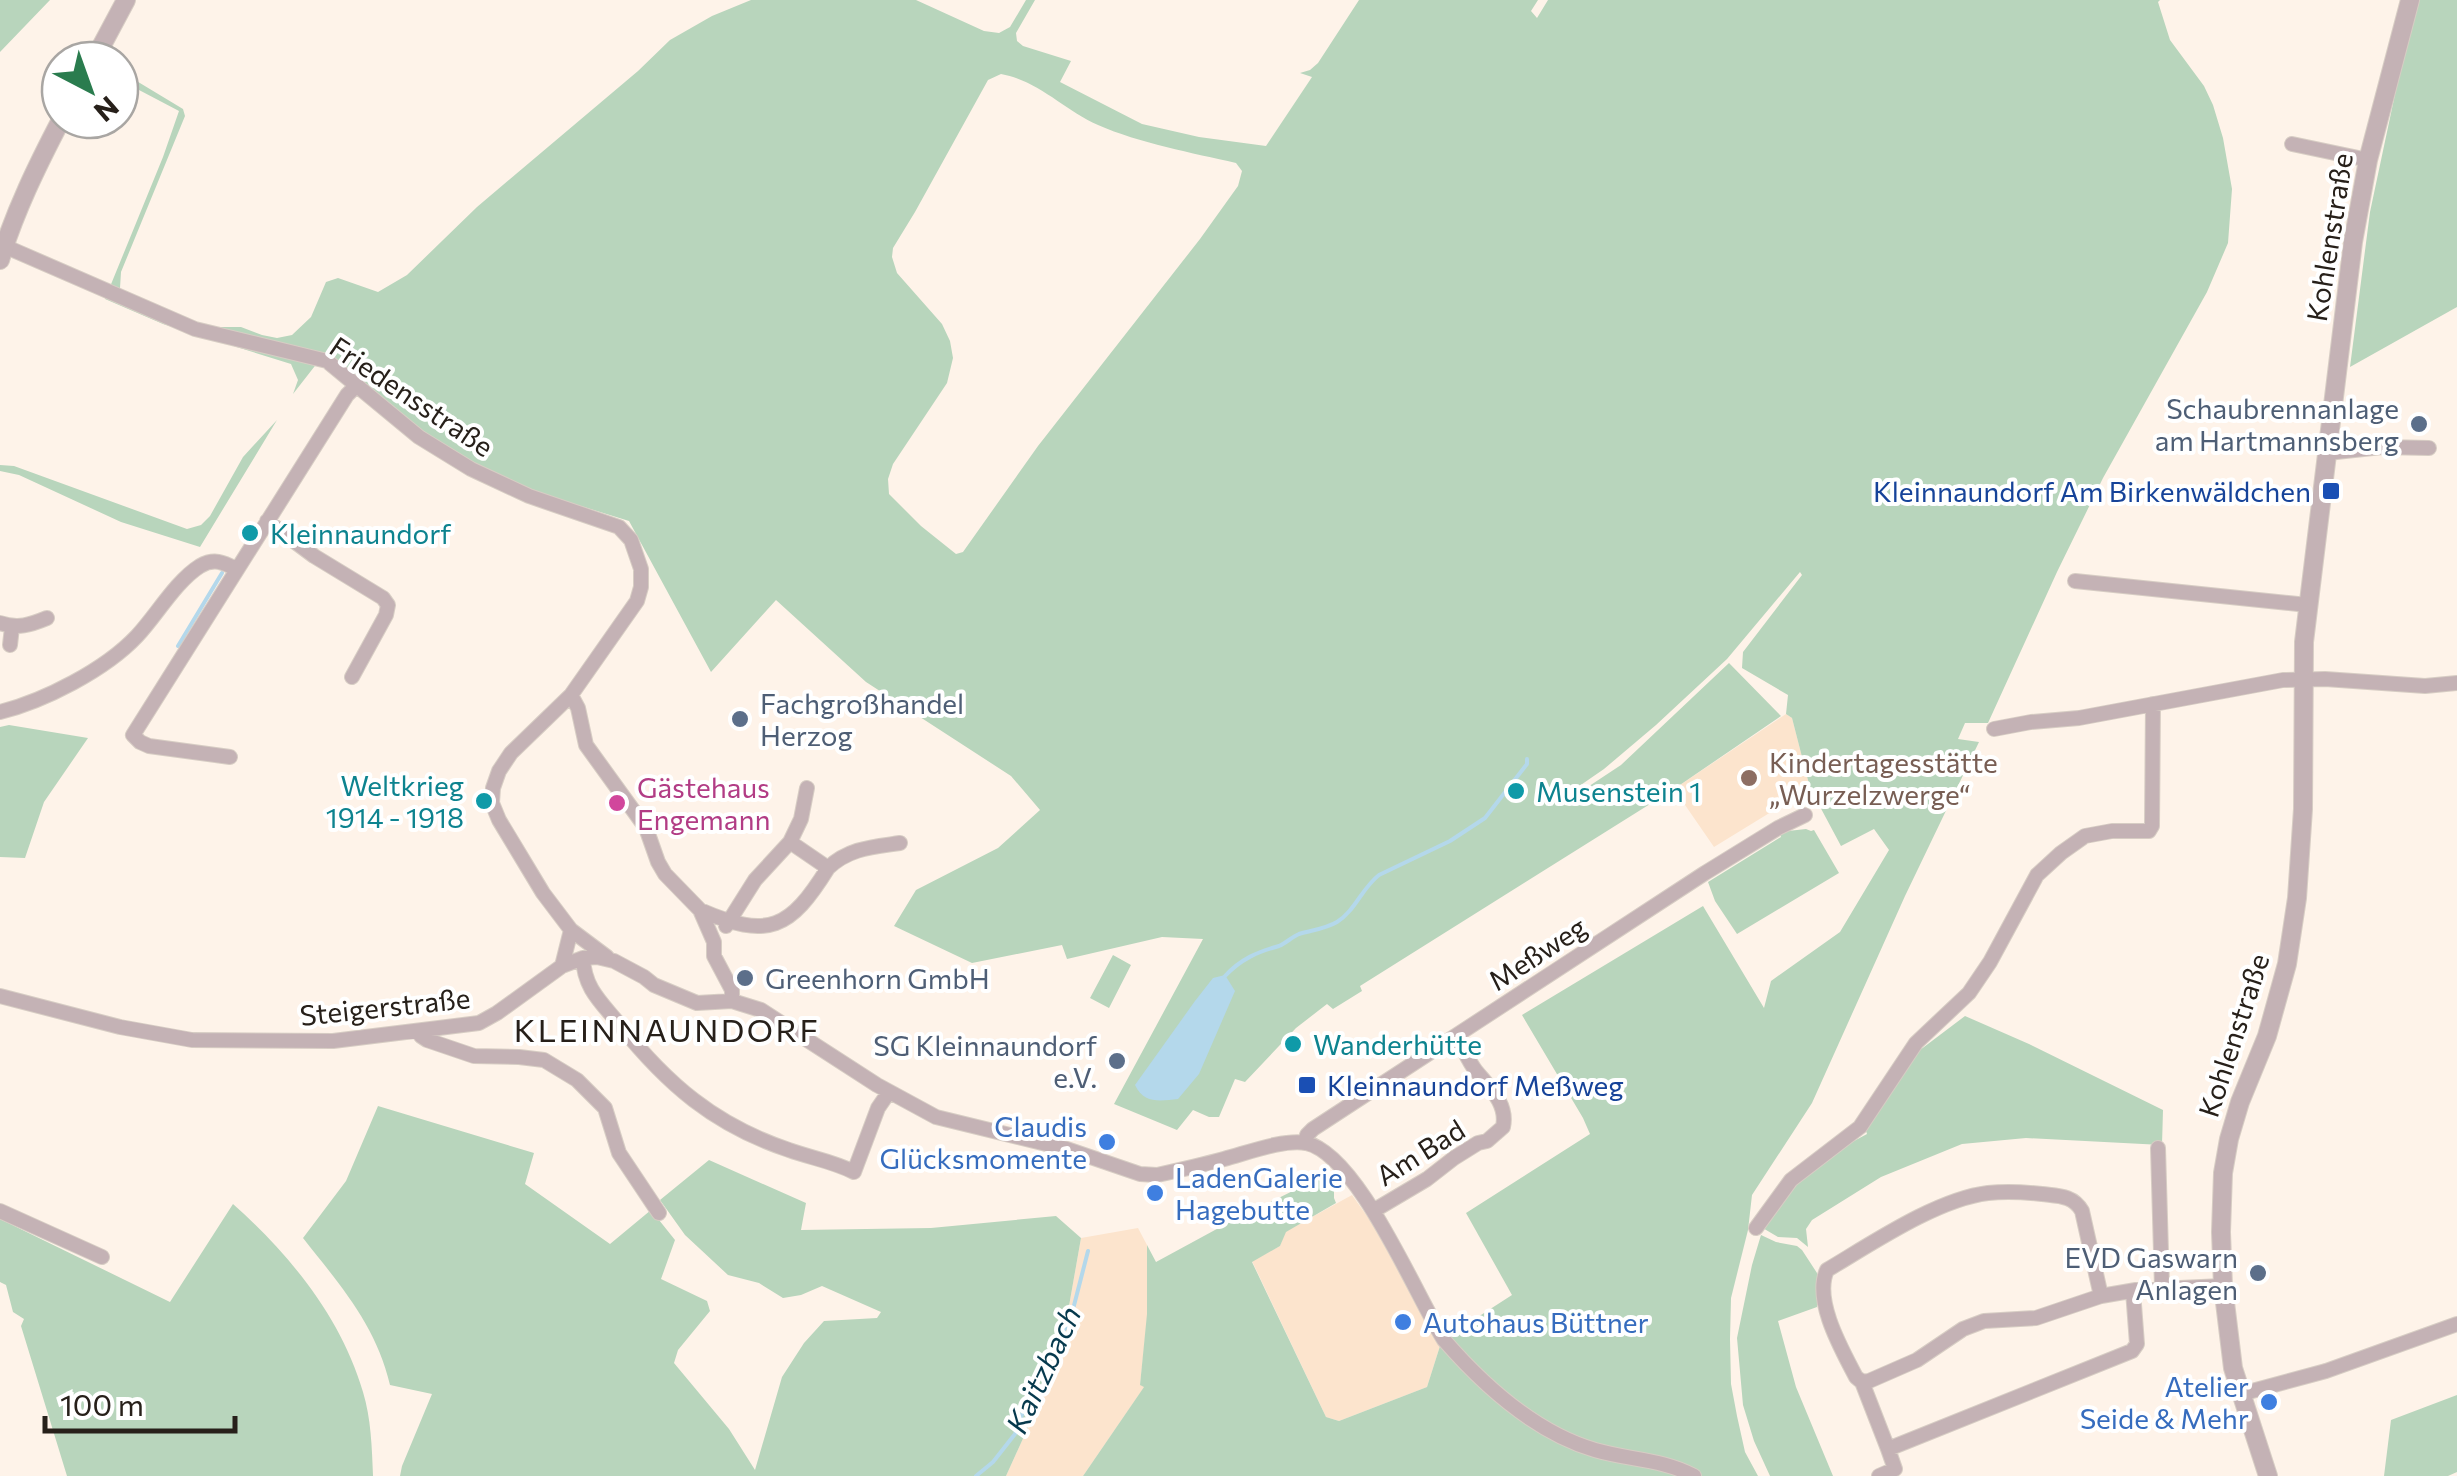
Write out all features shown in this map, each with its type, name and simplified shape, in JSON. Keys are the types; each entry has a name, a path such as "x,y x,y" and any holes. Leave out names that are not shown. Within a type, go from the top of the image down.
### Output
{"street":[{"path":"105,40 126,0"},
{"name":"Kohlenstraße","path":"2268,1476 2233,1368 2220,1232 2223,1173 2235,1099 2268,1036 2288,964 2304,809 2302,680 2308,606 2352,242 2368,160 2410,0"},
{"path":"2,253 30,179 50,140"},
{"path":"2292,144 2368,160"},
{"name":"Friedensstraße","path":"2,253 195,329 327,360 428,443 470,469 518,492 619,526 630,540 641,569 637,601 571,695 511,753 498,771 492,803 504,830 571,930 612,961"},
{"path":"230,757 149,746 133,735 347,395 357,385"},
{"path":"2327,453 2382,447 2429,448"},
{"path":"267,521 388,605 352,677"},
{"path":"0,712 75,681 113,656 134,640 201,565 213,560 236,569"},
{"path":"2075,581 2308,606"},
{"path":"10,645 6,625 28,626 46,618"},
{"path":"1994,729 2079,718 2267,682 2325,679 2425,686 2457,683"},
{"path":"571,695 586,745 646,828 665,874 700,910 714,942 714,956 732,990 732,1001"},
{"path":"1756,1228 1790,1180 1860,1127 1916,1043 1970,993 2036,875 2084,836 2112,831 2149,832 2153,704"},
{"path":"714,942 756,880 790,842 801,819 808,788"},
{"name":"Meßweg","path":"1305,1143 1313,1129 1719,864 1805,815"},
{"path":"790,842 828,868"},
{"path":"700,910 728,922 760,927 782,921 808,900 839,858 850,852 900,843"},
{"path":"562,966 571,930"},
{"name":"Steigerstraße","path":"0,996 120,1027 192,1040 332,1041 484,1021 562,966 597,957 696,1003 732,1001 761,1010 888,1092 936,1118 1067,1149 1140,1174 1157,1175 1283,1144 1305,1143"},
{"path":"583,958 589,988 660,1072 712,1114 752,1135 854,1172 888,1092"},
{"path":"421,1031 427,1040 474,1056 544,1060 577,1080 605,1108 619,1152 660,1213"},
{"name":"Am Bad","path":"1374,1211 1504,1127 1501,1104 1456,1036"},
{"path":"1305,1143 1325,1153 1343,1170 1374,1211 1444,1340 1501,1396 1548,1431 1596,1450 1661,1463 1694,1476"},
{"path":"2158,1148 2162,1287"},
{"path":"1879,1476 1895,1469 1862,1382 1832,1330 1824,1277 1827,1270 1906,1224 1956,1201 1986,1193 2022,1192 2069,1197 2082,1211 2101,1296"},
{"path":"0,1210 102,1257"},
{"path":"1862,1382 1917,1360 1962,1329 1984,1321 2036,1318 2101,1296 2133,1291 2223,1286"},
{"path":"1888,1449 2132,1351 2137,1344 2133,1291"},
{"path":"2241,1394 2372,1356 2457,1324"}],"shaded area":[{"name":"Kindertagesstätte „Wurzelzwerge“","path":"1786,714 1792,718 1810,788 1714,847 1674,789"},
{"path":"1352,1195 1372,1223 1440,1346 1427,1387 1339,1421 1326,1417 1252,1261 1280,1246 1285,1232"},
{"path":"1138,1228 1147,1245 1147,1320 1140,1385 1145,1386 1083,1476 1006,1476 1060,1357 1081,1238"}],"green space":[{"path":"0,0 50,0 0,52"},
{"path":"751,0 916,0 984,31 999,33 1010,27 1026,0 1035,0 1016,33 1017,41 1071,61 1060,82 1142,124 1266,146 1312,77 1300,73 1318,63 1359,0 1538,0 1531,11 1537,18 1548,0 2160,0 2170,40 2204,86 2223,138 2232,189 2228,243 2207,292 2103,478 1988,723 1965,723 1958,739 1979,742 1812,1103 1752,1195 1748,1230 1731,1298 1730,1339 1731,1384 1737,1416 1745,1452 1758,1476 1083,1476 1144,1387 1140,1385 1147,1314 1147,1245 1156,1262 1331,1172 1345,1187 1334,1190 1336,1203 1286,1232 1280,1246 1252,1262 1326,1417 1339,1421 1427,1387 1440,1346 1453,1333 1512,1295 1466,1213 1590,1134 1522,1015 1703,906 1764,1008 1771,981 1840,932 1889,850 1874,829 1841,846 1810,788 1792,718 1786,714 1788,695 1742,668 1743,652 1802,575 1800,572 1727,659 1604,769 1559,800 1562,804 1621,765 1729,663 1781,716 1674,789 1360,986 1362,991 1333,1009 1327,1004 1296,1028 1245,1082 1235,1079 1219,1117 1193,1110 1177,1130 1114,1104 1203,939 1162,937 1067,959 1062,945 972,963 894,926 916,890 998,848 1040,810 1011,776 866,682 776,600 711,672 629,521 510,484 431,440 325,353 293,394 298,380 291,364 163,324 105,299 179,111 140,91 140,83 183,109 185,116 121,272 120,288 125,295 208,327 241,327 277,338 292,335 311,317 326,282 338,278 378,292 407,275 477,207 670,40","holes":["1001,74 1039,89 1098,125 1148,142 1236,163 1242,171 1238,186 1200,239 1038,446 963,552 956,554 889,494 893,464 947,383 953,358 942,324 897,273 893,248 988,80"]},
{"path":"2415,0 2457,0 2457,307 2350,367 2370,212"},
{"path":"277,420 200,547 121,522 19,475 0,471 0,465 14,466 187,529 201,525 210,516 243,457"},
{"path":"9,725 88,738 44,802 25,858 0,857 0,727"},
{"path":"1814,830 1839,873 1737,934 1715,901 1708,882 1781,837 1779,832"},
{"path":"1113,955 1131,965 1109,1008 1090,998"},
{"path":"1965,1016 2163,1110 2162,1145 2026,1138 1962,1144 1881,1177 1812,1220 1806,1229 1808,1247 1797,1238 1778,1237 1761,1227 1789,1188 1839,1149 1867,1134 1865,1128 1920,1050"},
{"path":"378,1106 534,1153 525,1184 610,1244 651,1210 675,1240 661,1279 707,1301 710,1311 678,1350 674,1363 729,1429 755,1470 782,1377 804,1343 824,1321 877,1318 881,1312 822,1286 783,1298 759,1283 728,1275 685,1235 660,1200 709,1160 806,1203 801,1230 931,1228 1056,1216 1081,1238 1060,1357 1006,1476 400,1476 432,1394 390,1385 366,1325 303,1238 346,1181"},
{"path":"233,1204 293,1266 341,1338 366,1402 373,1476 67,1476 21,1326 24,1319 13,1312 6,1285 0,1282 0,1219 170,1302"},
{"path":"1761,1235 1797,1246 1817,1273 1817,1307 1778,1321 1796,1387 1833,1476 1770,1476 1743,1405 1737,1338"},
{"path":"2457,1395 2457,1472 2448,1476 2384,1476 2391,1420"}],"water":[{"path":"1225,975 1235,991 1199,1074 1178,1099 1159,1100 1143,1095 1135,1085 1213,978"}],"waterway":[{"path":"178,646 222,573"},
{"name":"Kaitzbach","path":"1225,976 1250,957 1299,934 1337,922 1379,875 1450,841 1485,818 1527,759"},
{"name":"Kaitzbach","path":"976,1476 1015,1434 1037,1372 1070,1321 1088,1251"}],"place":[{"name":"Schaubrennanlage am Hartmannsberg","path":"2419,424"},
{"name":"Kleinnaundorf Am Birkenwäldchen","path":"2331,491"},
{"name":"Kleinnaundorf","path":"250,533"},
{"name":"Fachgroßhandel Herzog","path":"740,719"},
{"name":"Kindertagesstätte „Wurzelzwerge“","path":"1749,778"},
{"name":"Musenstein 1","path":"1516,791"},
{"name":"Weltkrieg 1914 - 1918","path":"484,801"},
{"name":"Gästehaus Engemann","path":"617,803"},
{"name":"Greenhorn GmbH","path":"745,978"},
{"name":"Wanderhütte","path":"1293,1044"},
{"name":"SG Kleinnaundorf e.V.","path":"1117,1061"},
{"name":"Kleinnaundorf Meßweg","path":"1307,1085"},
{"name":"Claudis Glücksmomente","path":"1107,1142"},
{"name":"LadenGalerie Hagebutte","path":"1155,1193"},
{"name":"EVD Gaswarn Anlagen","path":"2258,1273"},
{"name":"Autohaus Büttner","path":"1403,1322"},
{"name":"Atelier Seide & Mehr","path":"2269,1402"}],"district":[{"name":"KLEINNAUNDORF","path":"667,1029"}]}
